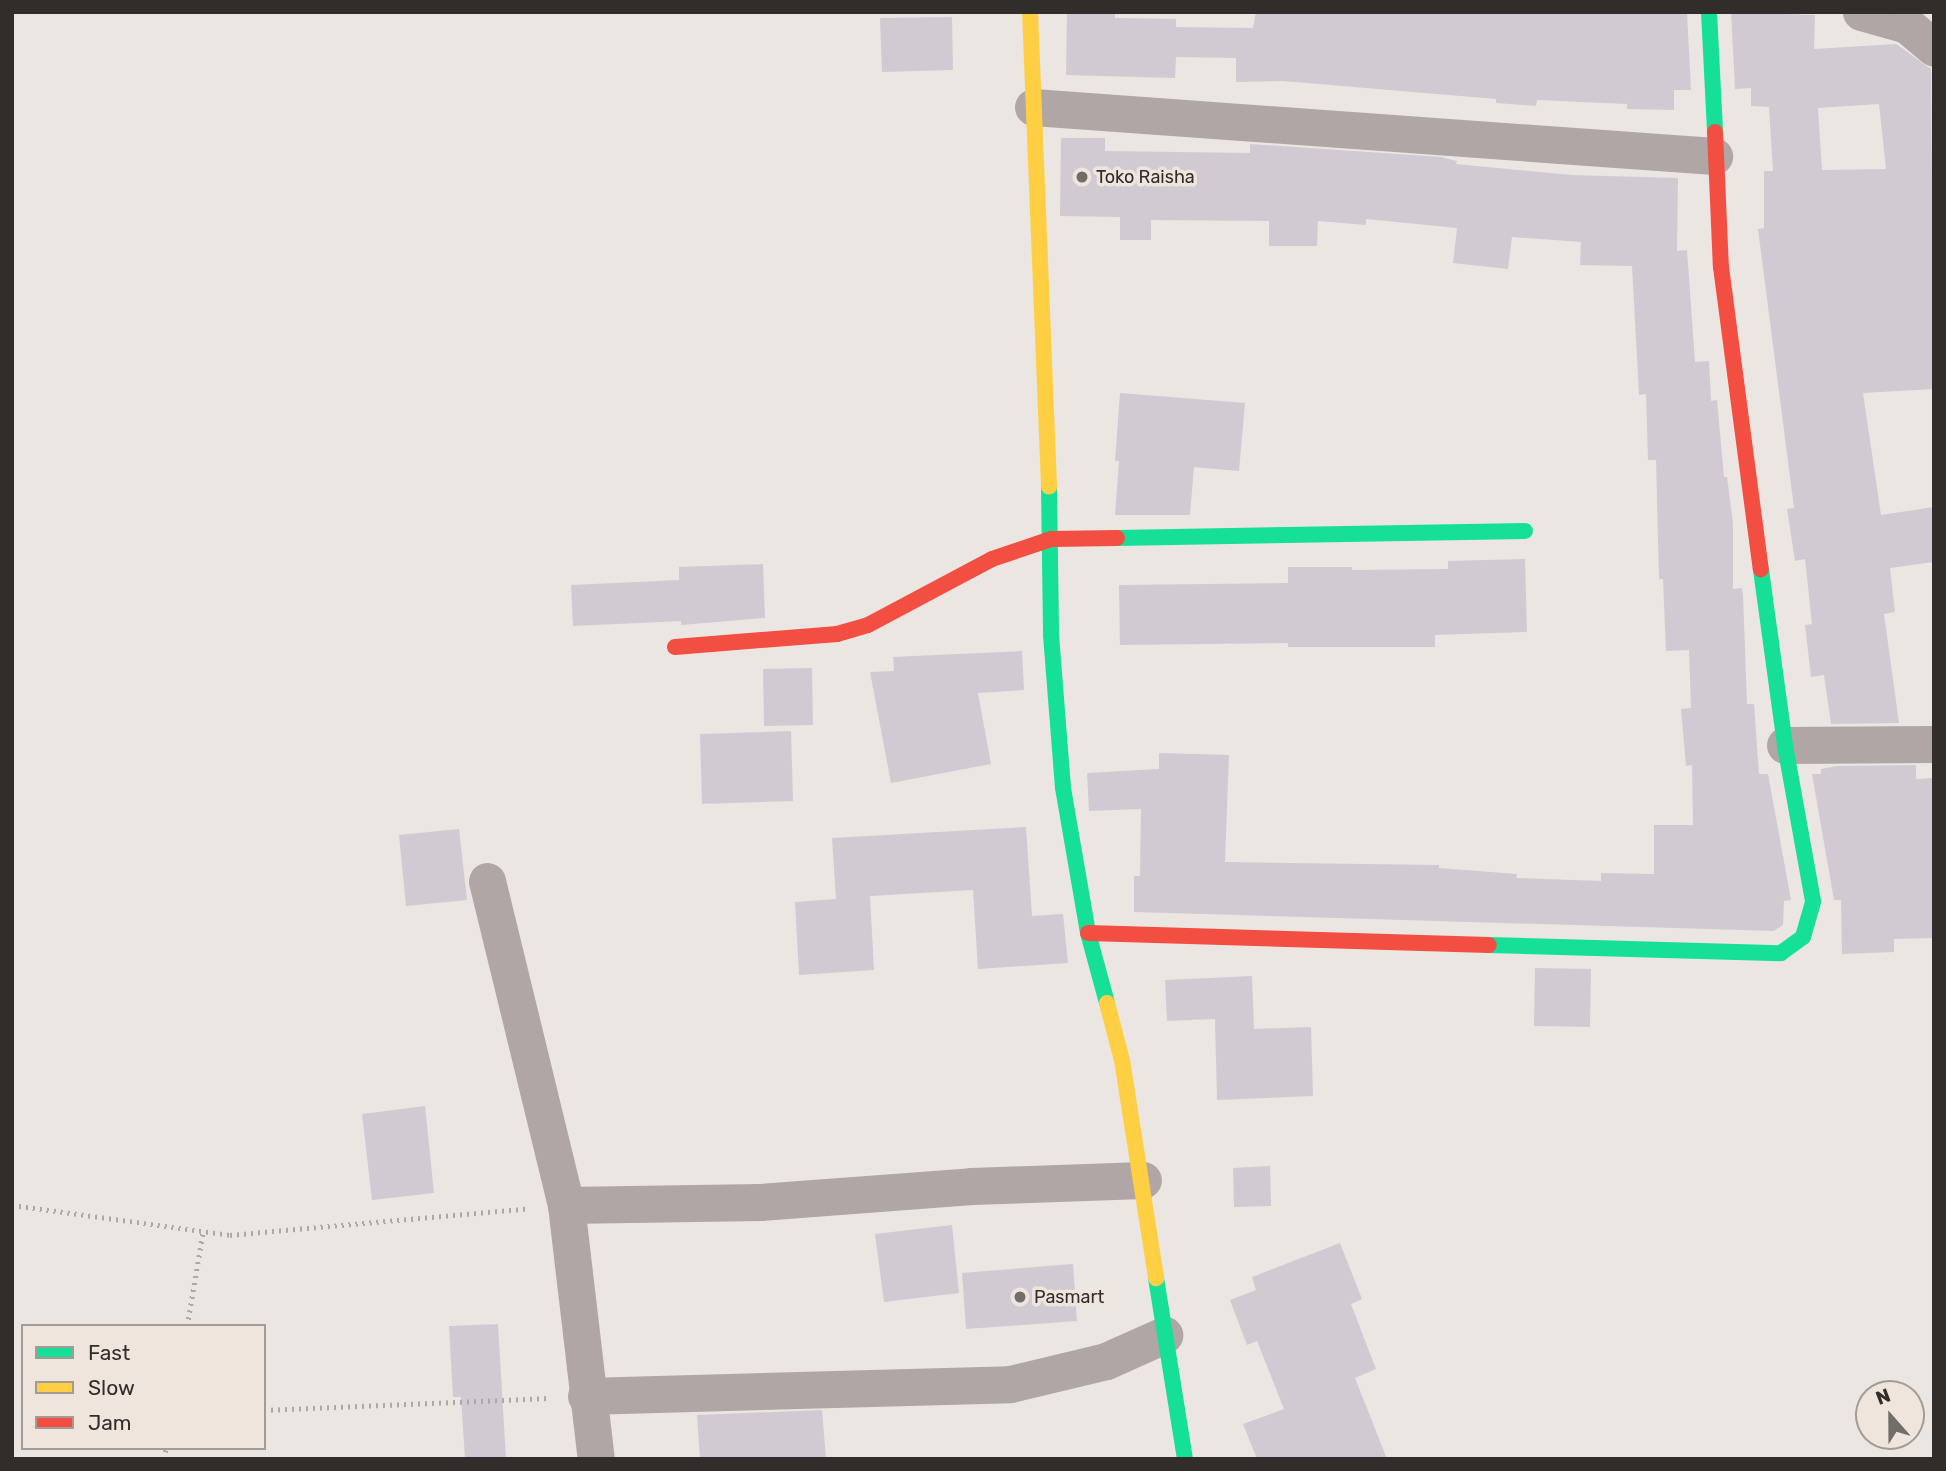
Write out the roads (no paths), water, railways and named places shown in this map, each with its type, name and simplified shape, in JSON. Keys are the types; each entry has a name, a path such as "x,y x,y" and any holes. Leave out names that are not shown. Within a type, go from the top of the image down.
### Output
{"street":[{"path":"1030,12 1051,539 1051,635 1063,788 1088,933 1122,1060 1185,1459"},
{"path":"1088,933 1781,954 1803,937 1813,901 1785,744 1721,267 1709,12"},
{"path":"1861,12 1918,28"},
{"path":"1033,107 1714,156"},
{"path":"675,647 837,634 868,625 992,559 1051,539 1524,531"},
{"path":"1785,744 1934,744"},
{"path":"487,881 566,1205 579,1299 586,1396 596,1459"},
{"path":"566,1205 760,1202 971,1186 1143,1180"},
{"path":"586,1396 1010,1384 1105,1361 1164,1335"}],"place":[{"name":"Toko Raisha","path":"1082,177"},
{"name":"Pasmart","path":"1020,1297"}]}
